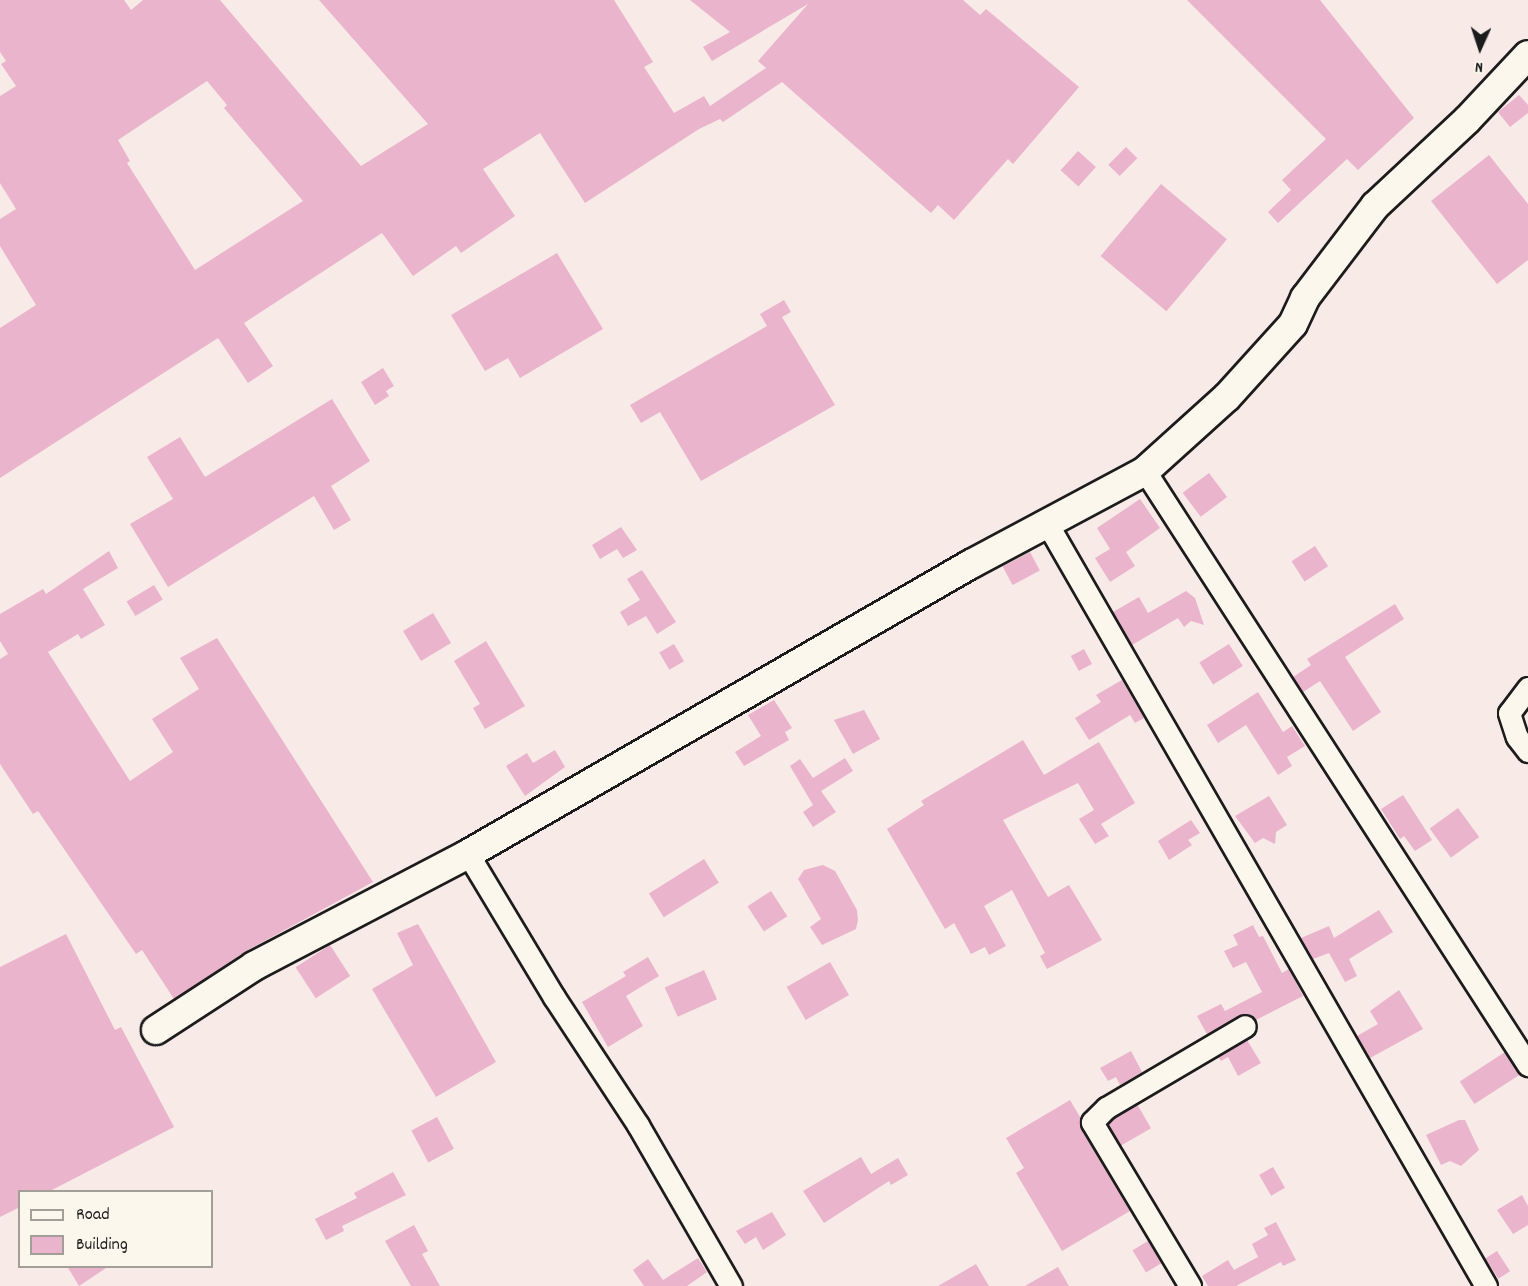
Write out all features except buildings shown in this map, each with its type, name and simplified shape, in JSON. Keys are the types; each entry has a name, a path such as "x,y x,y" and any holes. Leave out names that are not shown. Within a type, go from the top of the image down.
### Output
{"street":[{"path":"156,1030 254,966 468,854 940,582 1145,471 1227,397 1293,324 1305,297 1375,206 1528,56"},
{"path":"1145,471 1528,1065"},
{"path":"1048,525 1219,816 1485,1286"},
{"path":"1528,688 1509,713 1517,737 1528,751"},
{"path":"468,854 554,997 638,1125 731,1286"},
{"path":"1190,1286 1092,1122 1106,1108 1245,1026"}]}
